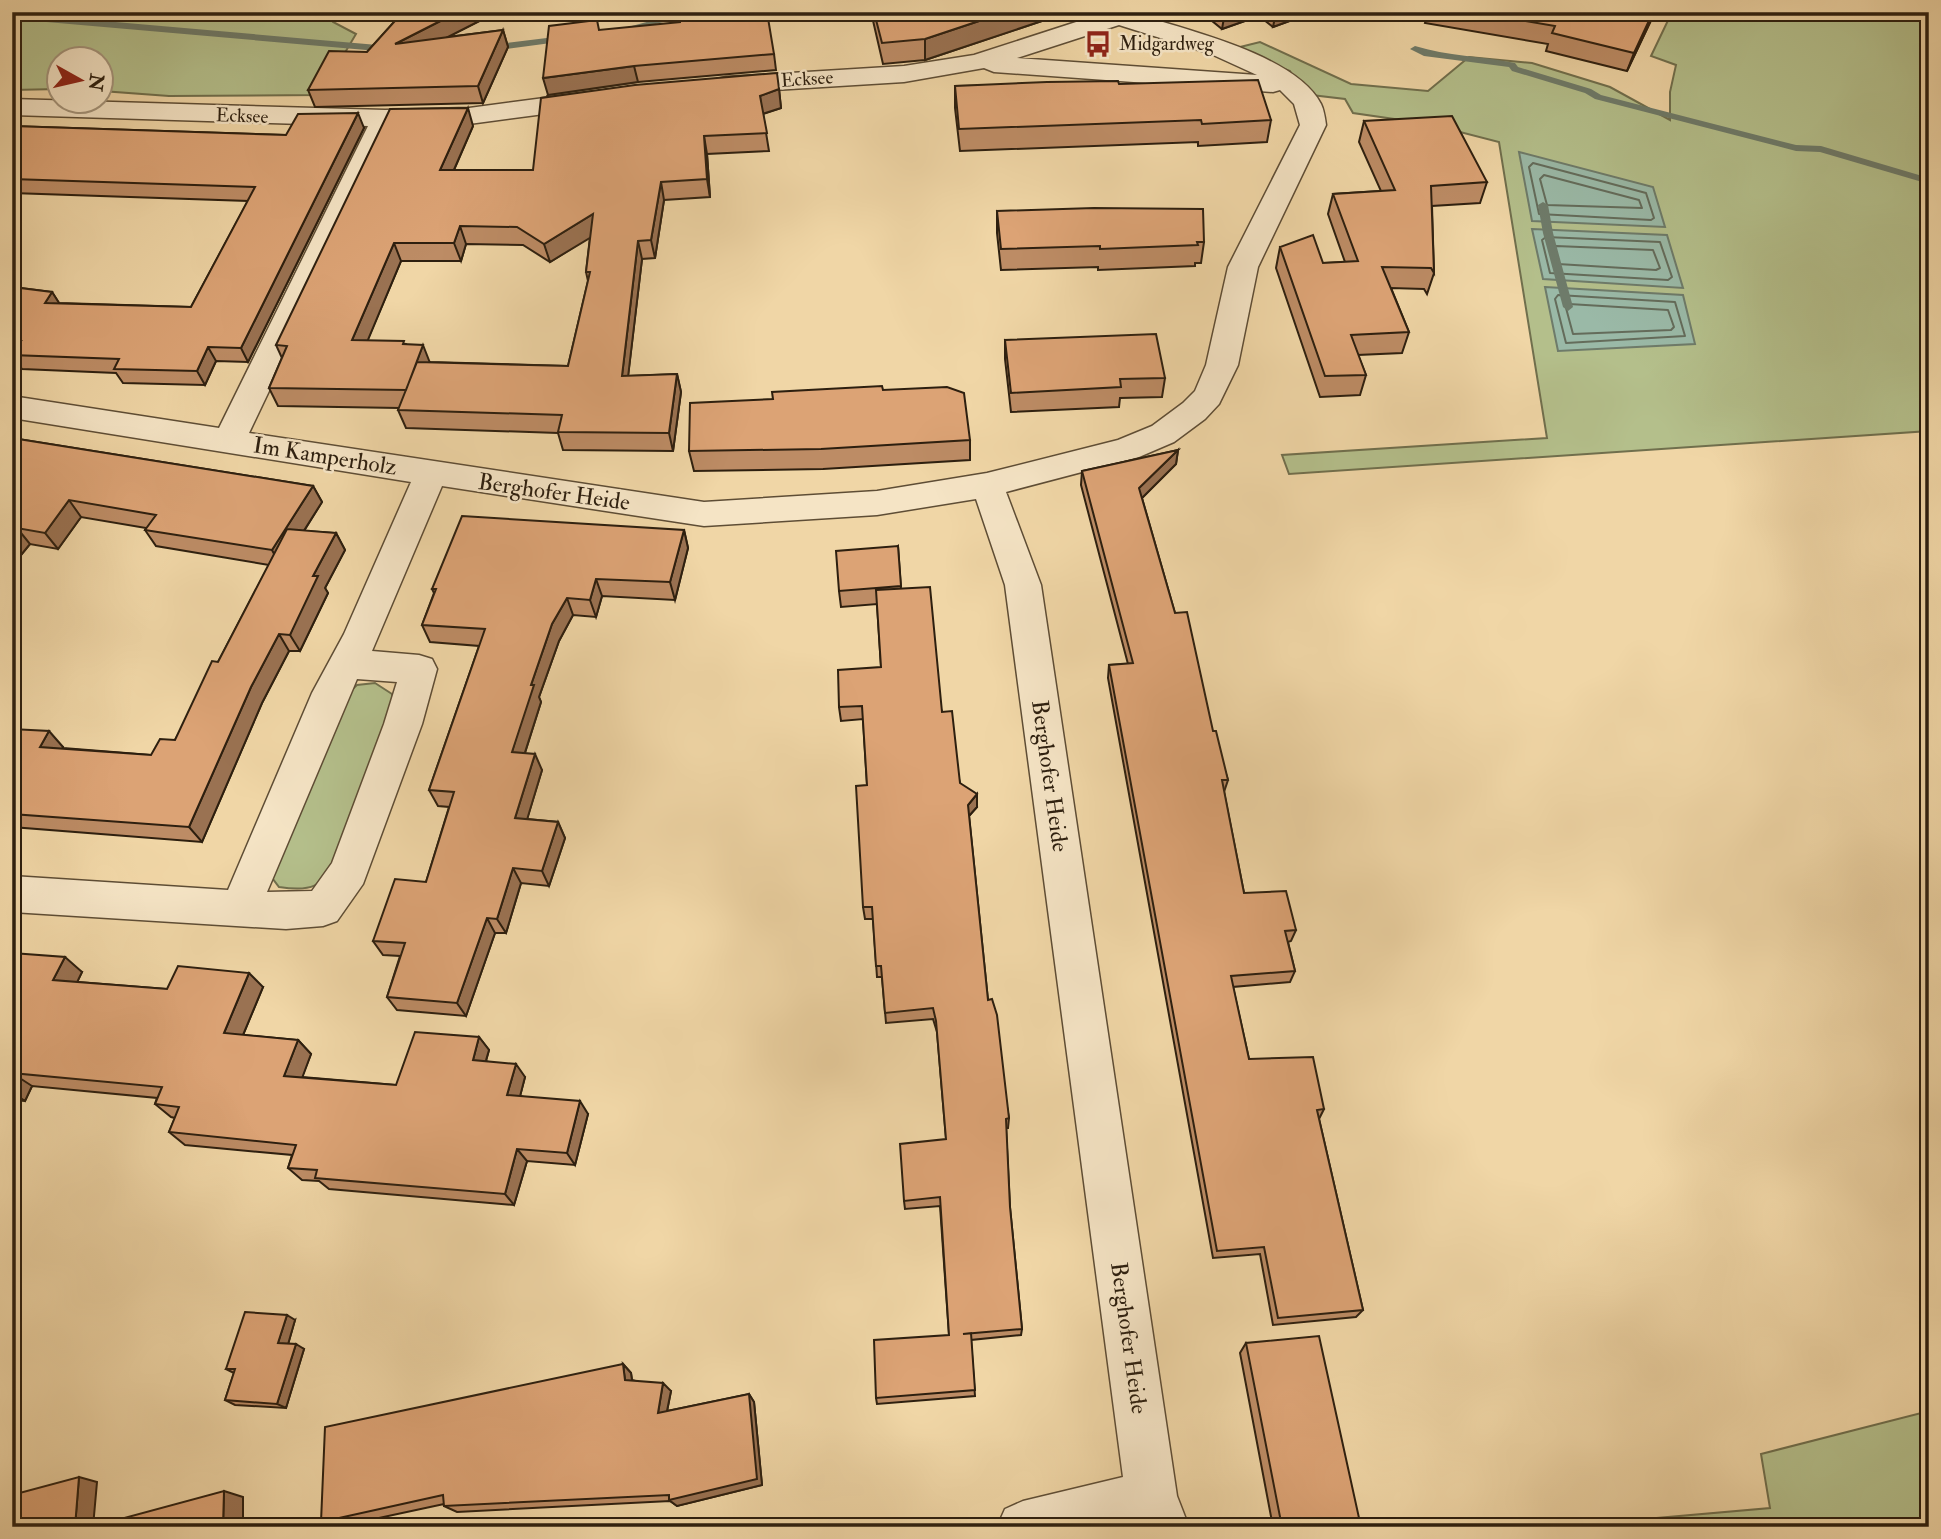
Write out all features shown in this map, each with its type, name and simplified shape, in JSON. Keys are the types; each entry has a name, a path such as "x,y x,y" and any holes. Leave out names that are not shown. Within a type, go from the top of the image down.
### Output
{"street":[{"name":"Ecksee","path":"703,87 904,74 978,62 1127,15"},
{"path":"987,485 1126,449 1163,434 1194,411 1208,396 1222,365 1243,267 1313,125 1307,102 1292,85 1265,66 1127,15"},
{"path":"978,62 1292,85"},
{"name":"Ecksee","path":"12,107 385,118 470,116 619,96"},
{"path":"229,441 385,118"},
{"name":"Im Kamperholz","path":"12,407 431,473 347,664 331,693 240,909"},
{"name":"Berghofer Heide","path":"431,473 704,514 877,503 987,485 1023,584 1157,1511 1023,1527"},
{"path":"12,894 240,909 286,911 323,908 349,872 403,724 419,669 347,664"}],"green space":[{"path":"12,12 325,12 333,22 356,34 320,95 169,96 116,92 116,46 46,46 46,89 12,90"},
{"path":"1672,12 1854,12 1929,22 1929,431 1289,474 1282,455 1547,438 1499,142 1429,124 1353,113 1345,99 1303,94 1290,71 1232,49 1260,42 1351,84 1428,91 1469,57 1532,63 1610,87 1670,120 1670,92 1676,65 1651,56"},
{"path":"375,683 392,694 395,715 340,861 314,886 300,889 279,887 270,875 345,696 357,685"},
{"path":"1929,1411 1929,1527 1554,1527 1770,1508 1761,1454"}],"water":[{"path":"1519,152 1653,187 1665,227 1532,221"},
{"path":"1532,229 1667,235 1683,288 1543,279"},
{"path":"1545,287 1683,295 1695,344 1558,351"}],"building":[{"path":"403,12 458,12 395,44 503,30 478,86 308,90 329,51 367,52"},
{"path":"767,12 774,54 634,66 543,78 549,26 597,20 599,30 680,22 680,17"},
{"path":"874,12 1006,12 925,39 882,43"},
{"path":"1472,12 1653,12 1634,53 1552,33 1555,26"},
{"path":"777,73 779,89 760,96 767,133 704,136 707,179 661,182 651,240 638,241 622,376 677,374 669,433 558,432 562,415 398,410 406,390 269,388 287,346 276,345 390,109 468,108 440,170 533,170 541,98 635,85","holes":["593,214 586,272 590,272 568,366 417,362 408,385 423,345 403,344 404,341 352,340 394,243 454,243 460,226 517,227 544,244"]},
{"path":"1258,80 1271,120 959,129 955,86 1047,82 1118,81 1119,84"},
{"path":"358,113 241,348 208,347 197,371 114,369 119,359 12,355 21,341 12,341 12,287 52,292 45,303 191,307 255,187 12,179 12,126 286,135 298,114"},
{"path":"1452,116 1487,182 1431,186 1434,273 1431,268 1382,267 1409,332 1351,335 1366,375 1325,376 1280,247 1313,235 1323,263 1358,261 1333,194 1395,190 1364,121"},
{"path":"1203,209 1204,242 1197,242 1198,245 1100,249 1100,246 1001,249 997,211"},
{"path":"1156,334 1165,378 1120,379 1121,387 1011,393 1005,340"},
{"path":"882,386 883,390 947,387 964,393 970,440 821,449 689,451 690,403 773,399 772,392"},
{"path":"12,438 313,486 272,550 145,530 156,515 69,500 45,533 17,528 12,533"},
{"path":"1178,450 1139,488 1175,613 1187,612 1213,731 1216,731 1228,780 1222,780 1244,893 1286,891 1296,930 1285,931 1295,971 1231,976 1249,1059 1313,1057 1324,1109 1317,1110 1363,1310 1278,1318 1264,1247 1217,1251 1109,665 1133,663 1082,471"},
{"path":"462,516 684,530 670,582 596,579 590,600 567,598 552,624 512,752 535,754 515,818 558,822 542,871 513,868 497,919 487,918 457,1003 387,997 405,943 373,941 395,879 426,882 454,792 429,790 485,629 422,625 436,589 432,589"},
{"path":"287,529 336,533 313,576 318,576 290,635 279,634 251,687 189,827 12,814 12,729 49,731 40,747 151,755 160,739 175,740 212,661 218,662"},
{"path":"898,546 901,586 839,591 836,551"},
{"path":"930,587 942,712 952,711 960,783 977,794 968,805 988,1000 992,999 997,1015 1009,1118 1006,1119 1010,1207 1022,1329 971,1333 975,1390 876,1398 874,1340 949,1335 940,1197 904,1201 900,1144 946,1139 933,1008 885,1013 881,966 876,966 872,907 863,907 856,786 867,785 862,706 839,707 838,670 881,667 876,590"},
{"path":"12,953 65,957 53,980 167,989 178,966 249,973 224,1033 298,1040 284,1076 396,1085 415,1032 479,1037 473,1060 516,1064 507,1095 580,1101 567,1153 517,1149 505,1194 315,1178 317,1170 288,1168 296,1145 169,1132 179,1107 155,1104 162,1087 12,1073"},
{"path":"245,1312 287,1315 278,1343 296,1344 277,1404 225,1400 235,1369 226,1369"},
{"path":"1319,1336 1361,1527 1282,1527 1246,1343"},
{"path":"623,1364 625,1380 663,1383 658,1413 749,1394 757,1479 669,1500 669,1495 444,1506 443,1495 321,1522 325,1427"},
{"path":"79,1477 75,1527 12,1527 12,1495"},
{"path":"224,1491 223,1527 91,1527"}],"waterway":[{"path":"633,27 697,12"},
{"path":"12,16 389,49"},
{"path":"490,48 563,39"},
{"path":"1415,49 1427,54 1512,65 1515,69 1588,91 1598,97 1796,148 1821,149 1929,181"},
{"path":"1543,205 1568,307"}],"place":[{"name":"Midgardweg","path":"1098,44"}]}
